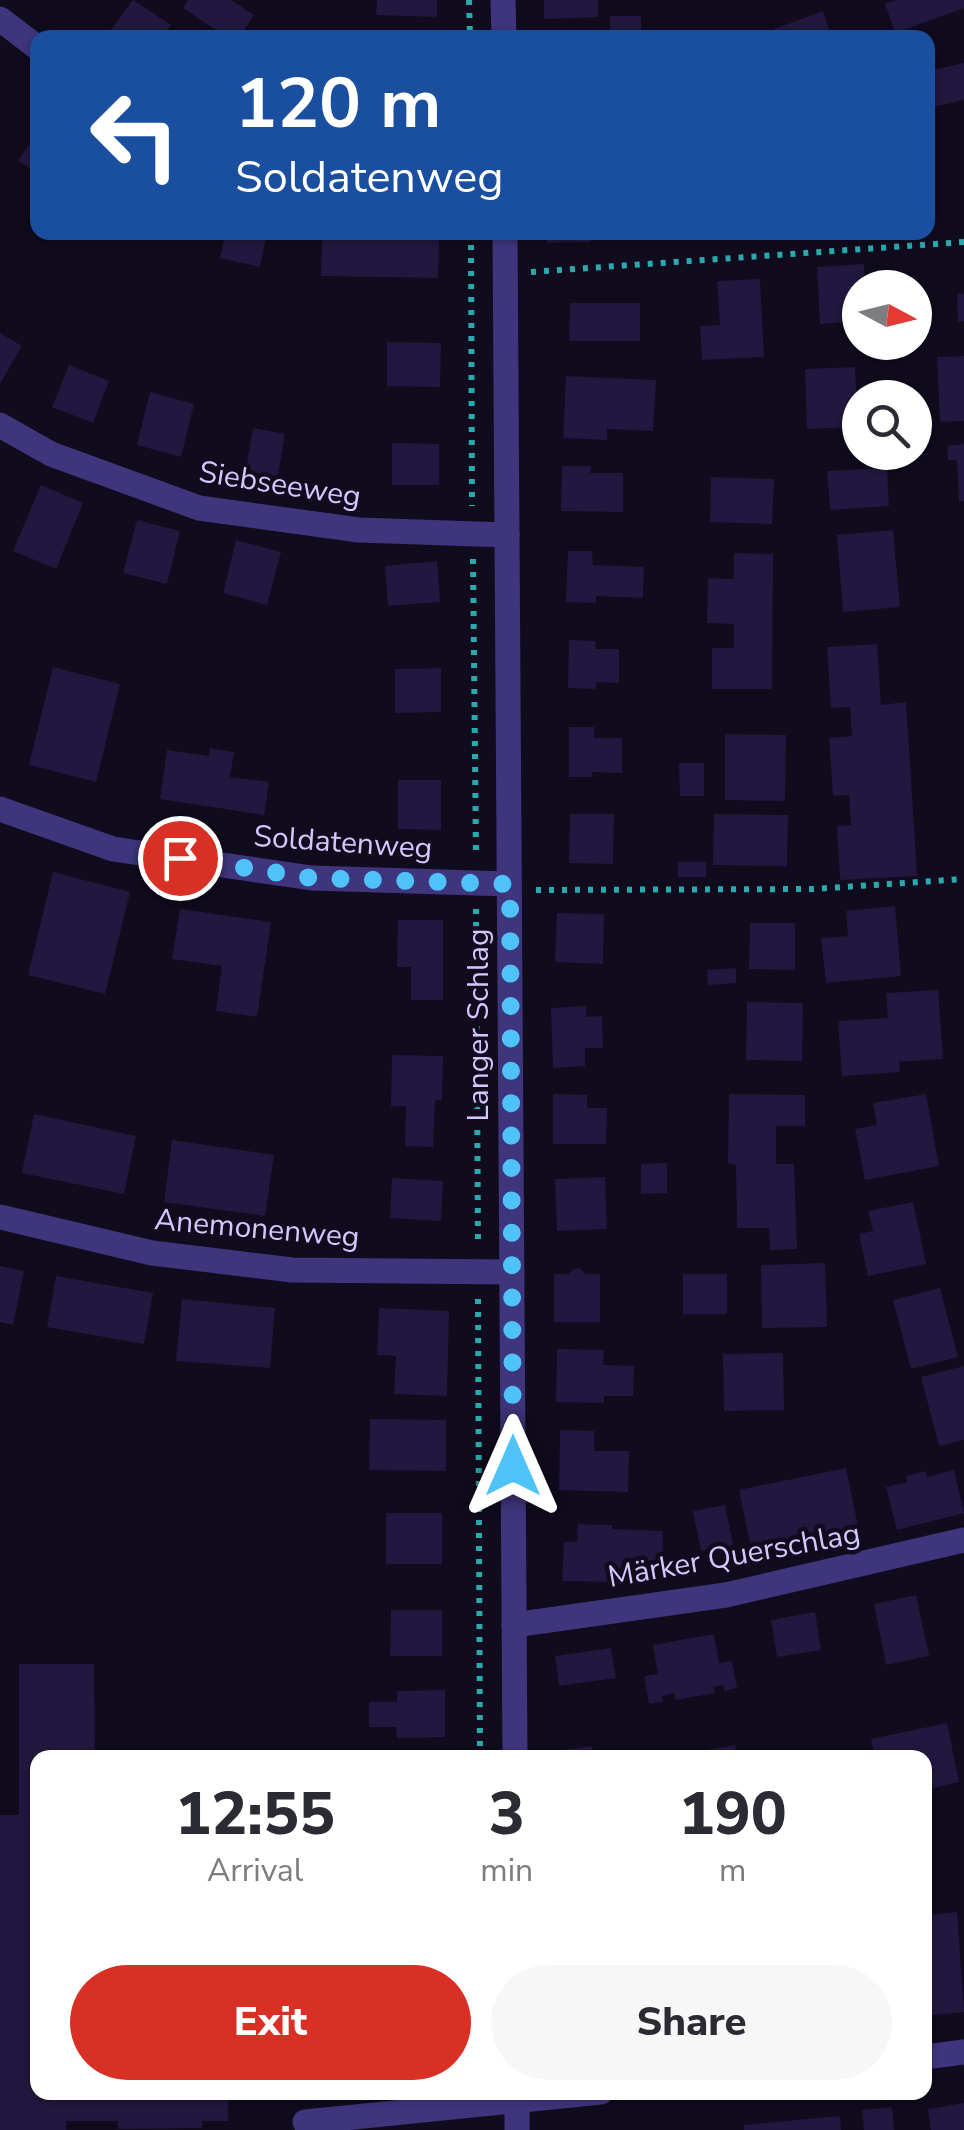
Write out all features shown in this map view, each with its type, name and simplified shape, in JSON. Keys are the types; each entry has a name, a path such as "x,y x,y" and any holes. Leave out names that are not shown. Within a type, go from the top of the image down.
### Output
{"street":[{"path":"503,0 504,30"},
{"path":"0,19 30,42"},
{"name":"Langer Schlag","path":"505,240 515,1750"},
{"name":"Siebseeweg","path":"0,425 50,454 199,508 359,530 507,536"},
{"name":"Soldatenweg","path":"0,809 113,849 312,878 510,884"},
{"name":"Anemonenweg","path":"0,1217 152,1253 292,1270 512,1272"},
{"name":"Märker Querschlag","path":"514,1625 726,1595 964,1540"},
{"path":"932,2056 964,2052"},
{"path":"304,2122 491,2100"},
{"path":"517,2100 517,2130"}],"path":[{"path":"469,0 470,30"},
{"path":"471,240 480,1750"},
{"path":"505,273 964,242"},
{"path":"510,884 532,890 813,889 964,879"}],"building":[{"path":"133,0 171,25 168,30 111,30"},
{"path":"188,0 231,0 254,15 244,30 216,30 183,8"},
{"path":"377,0 437,0 437,17 376,15"},
{"path":"544,0 598,0 598,17 544,19"},
{"path":"896,0 964,0 964,8 894,30 885,4"},
{"path":"823,11 829,30 774,30"},
{"path":"610,16 641,16 641,30 610,30"},
{"path":"964,63 964,100 935,106 935,69"},
{"path":"30,144 30,169 18,160"},
{"path":"224,240 265,240 260,267 220,258"},
{"path":"322,240 439,240 438,278 321,276"},
{"path":"547,240 591,242 547,243"},
{"path":"864,264 864,270 842,270 842,322 820,324 817,267"},
{"path":"760,279 764,357 702,360 700,326 720,325 717,281"},
{"path":"957,294 964,294 964,321 958,322"},
{"path":"570,303 640,303 640,341 569,341"},
{"path":"0,333 22,346 0,384"},
{"path":"387,342 441,343 440,387 387,386"},
{"path":"964,356 964,421 940,422 937,357"},
{"path":"69,365 109,381 93,423 52,407"},
{"path":"855,367 856,380 842,380 842,428 807,429 805,369"},
{"path":"566,376 656,380 653,431 607,429 607,440 563,438"},
{"path":"150,392 194,404 181,457 137,445"},
{"path":"253,428 285,434 277,480 245,474"},
{"path":"392,443 439,444 439,485 392,485"},
{"path":"964,444 964,501 959,502 957,460 948,460 947,446"},
{"path":"562,466 591,466 590,473 623,473 623,512 561,511"},
{"path":"887,470 889,506 830,510 827,471"},
{"path":"711,477 774,479 772,524 710,522"},
{"path":"41,485 83,503 56,569 13,551"},
{"path":"137,520 180,531 167,584 123,573"},
{"path":"893,530 900,607 843,612 837,535"},
{"path":"236,540 281,552 267,605 223,593"},
{"path":"568,551 592,551 593,565 644,567 643,598 596,596 596,603 566,602"},
{"path":"734,553 773,554 772,689 712,689 712,648 734,648 734,624 707,623 708,578 734,579"},
{"path":"437,561 440,602 388,606 385,566"},
{"path":"569,640 596,641 595,649 619,649 619,683 596,682 596,689 568,688"},
{"path":"877,644 881,705 906,702 917,876 840,880 837,826 851,825 849,795 833,796 829,738 852,736 850,707 831,708 827,647"},
{"path":"53,667 120,684 96,782 29,765"},
{"path":"441,668 441,712 395,713 395,669"},
{"path":"569,727 594,727 594,738 622,738 622,773 592,772 592,777 569,777"},
{"path":"725,734 786,735 785,801 725,800"},
{"path":"210,748 234,752 230,777 269,782 264,815 160,799 167,750 209,756"},
{"path":"679,763 704,763 704,796 680,796"},
{"path":"398,780 441,780 441,830 398,829"},
{"path":"570,814 614,814 613,864 569,863"},
{"path":"714,814 788,815 787,866 713,865"},
{"path":"678,862 706,862 706,877 678,877"},
{"path":"53,872 130,892 105,994 28,975"},
{"path":"895,906 901,976 826,983 821,938 848,936 846,911"},
{"path":"180,909 271,922 257,1017 216,1011 222,966 172,959"},
{"path":"557,913 604,914 603,964 555,962"},
{"path":"398,920 443,920 443,1000 411,1000 411,967 397,967"},
{"path":"750,923 795,923 795,970 749,969"},
{"path":"736,968 736,983 708,985 707,970"},
{"path":"938,990 943,1059 899,1062 900,1072 842,1076 838,1021 888,1018 886,993"},
{"path":"747,1002 803,1003 802,1061 746,1060"},
{"path":"586,1006 586,1017 602,1016 603,1048 585,1048 585,1066 553,1068 551,1008"},
{"path":"392,1055 443,1056 442,1100 435,1100 433,1147 405,1146 406,1106 391,1106"},
{"path":"553,1094 587,1095 587,1108 607,1108 606,1144 553,1144"},
{"path":"729,1094 805,1095 805,1126 776,1126 776,1164 794,1164 797,1249 770,1250 769,1228 737,1228 736,1165 728,1163"},
{"path":"926,1094 939,1166 865,1180 855,1129 877,1125 873,1103"},
{"path":"34,1114 136,1136 124,1194 22,1173"},
{"path":"172,1140 274,1155 265,1216 164,1202"},
{"path":"667,1163 667,1193 641,1194 641,1164"},
{"path":"605,1177 607,1229 557,1231 555,1179"},
{"path":"392,1178 443,1181 441,1221 390,1218"},
{"path":"913,1202 926,1264 868,1276 859,1234 873,1231 868,1211"},
{"path":"825,1263 827,1327 762,1328 761,1265"},
{"path":"0,1266 24,1271 13,1325 0,1322"},
{"path":"574,1269 600,1274 600,1322 554,1322 554,1274 568,1274"},
{"path":"683,1274 727,1274 727,1314 683,1314"},
{"path":"56,1276 153,1293 144,1344 47,1327"},
{"path":"940,1288 958,1357 911,1369 893,1300"},
{"path":"182,1299 275,1308 270,1368 176,1361"},
{"path":"379,1308 449,1311 447,1396 394,1394 396,1356 377,1355"},
{"path":"557,1349 604,1350 603,1365 634,1366 633,1396 604,1396 604,1403 556,1402"},
{"path":"783,1353 784,1410 724,1411 723,1354"},
{"path":"964,1366 964,1440 939,1446 921,1377"},
{"path":"370,1419 446,1420 446,1471 369,1470"},
{"path":"560,1430 594,1431 594,1451 629,1451 628,1492 559,1490"},
{"path":"846,1468 858,1526 751,1548 739,1490"},
{"path":"954,1470 964,1513 897,1530 886,1487 907,1482 906,1476 926,1471 927,1477"},
{"path":"725,1505 733,1545 701,1551 693,1511"},
{"path":"386,1513 442,1513 442,1564 386,1564"},
{"path":"578,1524 663,1531 662,1572 611,1570 611,1582 562,1581 564,1542 577,1542"},
{"path":"916,1595 929,1656 886,1665 874,1604"},
{"path":"391,1610 442,1610 442,1656 390,1656"},
{"path":"815,1612 821,1650 777,1657 771,1620"},
{"path":"714,1634 719,1663 732,1661 737,1688 724,1691 723,1685 713,1687 715,1693 675,1700 674,1693 662,1696 663,1702 649,1704 644,1676 658,1674 653,1645"},
{"path":"611,1648 616,1678 559,1686 555,1656"},
{"path":"19,1664 94,1664 95,1750 30,1750 30,2100 228,2100 228,2121 202,2121 202,2128 118,2129 118,2121 66,2121 66,2130 0,2130 0,1815 19,1815"},
{"path":"445,1690 445,1737 397,1738 396,1727 369,1727 369,1702 397,1702 397,1691"},
{"path":"947,1723 959,1782 932,1788 932,1750 873,1750 871,1739"},
{"path":"735,1745 736,1750 706,1750"},
{"path":"957,1912 964,2012 932,2015 932,1914"},
{"path":"964,2103 964,2130 931,2130 928,2109"},
{"path":"892,2107 894,2130 864,2130 862,2110"},
{"path":"840,2116 841,2130 744,2130 744,2125"}],"route":[{"path":"180,858 312,878 510,884 513,1466"}]}
